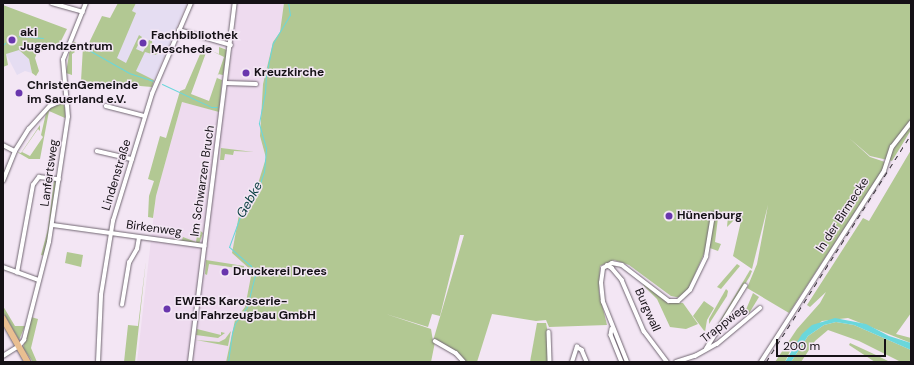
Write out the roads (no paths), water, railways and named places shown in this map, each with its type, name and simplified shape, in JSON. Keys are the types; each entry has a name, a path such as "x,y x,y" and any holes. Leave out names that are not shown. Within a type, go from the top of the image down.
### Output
{"main road":[{"path":"3,318 28,362"}],"street":[{"path":"52,3 83,12"},
{"name":"Lanfertsweg","path":"19,346 25,336 53,225 68,116 63,60 86,3"},
{"name":"Lindenstraße","path":"98,362 101,295 111,233 155,84 191,3"},
{"name":"Im Schwarzen Bruch","path":"190,362 231,45 235,3"},
{"path":"180,30 231,45"},
{"path":"226,82 256,84"},
{"path":"3,181 15,151 44,112 51,105 66,98"},
{"path":"106,106 145,116"},
{"name":"In der Birmecke","path":"760,362 884,170 892,147 911,123"},
{"path":"3,145 15,151"},
{"path":"97,151 132,159"},
{"path":"17,273 33,185 39,178 59,180"},
{"path":"627,362 612,329 601,293 601,273 606,265 614,263 629,270 669,301 678,301 690,290 706,257 713,215"},
{"name":"Birkenweg","path":"53,225 205,246"},
{"path":"122,304 129,263 139,238"},
{"path":"612,268 614,263"},
{"name":"Burgwall","path":"606,265 612,268 624,283 644,331 666,361 671,362"},
{"path":"3,267 39,280"},
{"path":"704,352 745,286"},
{"name":"Trappweg","path":"676,362 704,352 728,336 760,308"},
{"path":"612,329 611,335 622,362"},
{"path":"549,332 550,362"},
{"path":"435,341 456,353 464,362"},
{"path":"3,356 19,346"},
{"path":"572,362 574,349 578,347 582,350 587,362"}],"water":[{"path":"835,318 866,324 889,336 911,343 911,350 854,325 836,322 824,325 808,336 791,362 785,362 802,334 812,325"}],"waterway":[{"name":"Gebke","path":"228,362 235,323 247,307 255,276 251,266 229,247 240,216 257,192 264,172 266,148 259,123 265,93 266,75 273,43 290,15 288,3"},
{"path":"19,36 43,38"},
{"path":"87,49 129,73 153,81"},
{"path":"162,84 211,107 217,107"}],"railway":[{"path":"766,362 911,134"}],"place":[{"name":"aki Jugendzentrum","path":"12,40"},
{"name":"Fachbibliothek Meschede","path":"143,43"},
{"name":"Kreuzkirche","path":"246,73"},
{"name":"ChristenGemeinde im Sauerland e.V.","path":"19,93"},
{"name":"Hünenburg","path":"669,216"},
{"name":"Druckerei Drees","path":"225,272"},
{"name":"EWERS Karosserie- und Fahrzeugbau GmbH","path":"167,309"}]}
